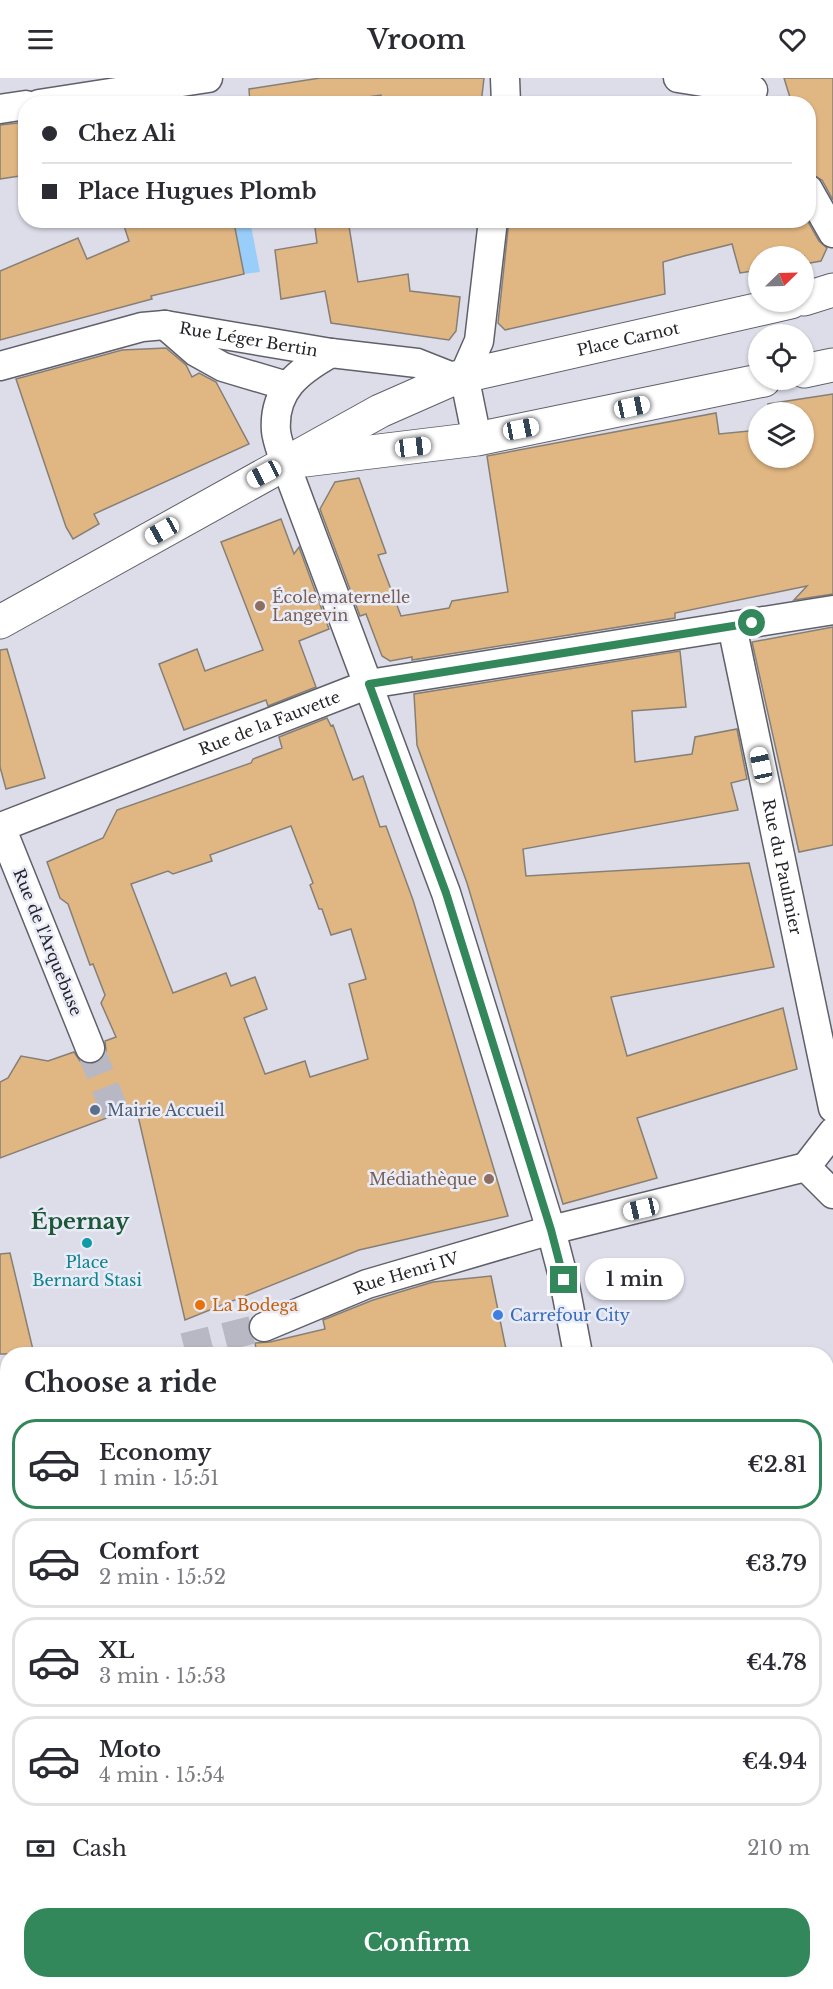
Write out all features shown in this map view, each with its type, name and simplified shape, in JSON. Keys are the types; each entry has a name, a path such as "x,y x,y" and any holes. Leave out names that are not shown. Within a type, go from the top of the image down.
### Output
{"main road":[{"path":"814,296 833,290"},
{"name":"Place Carnot","path":"0,622 380,411 459,376 748,312"},
{"path":"814,369 833,365"},
{"path":"285,463 477,439 748,383"}],"street":[{"path":"91,96 208,78"},
{"path":"506,78 506,96"},
{"path":"678,78 753,91"},
{"path":"0,109 18,106"},
{"path":"816,203 833,233"},
{"path":"477,439 459,376 479,341 492,228"},
{"name":"Rue Léger Bertin","path":"0,366 142,327 165,325 331,353"},
{"name":"Rue Léger Bertin","path":"165,325 196,352 223,367 286,386"},
{"path":"459,376 417,363 331,353 308,366 286,386 276,431 285,463 446,893 551,1230 564,1280 577,1347"},
{"name":"Rue de la Fauvette","path":"2,827 369,684 833,610"},
{"name":"Rue du Paulmier","path":"732,626 833,1108"},
{"name":"Rue de l'Arquebuse","path":"2,827 86,1035"},
{"path":"833,1132 806,1167 833,1194"},
{"name":"Rue Henri IV","path":"264,1327 367,1284 551,1230 806,1167"}],"water":[{"path":"235,228 251,228 260,272 244,274"}],"building":[{"path":"320,78 484,78 482,96 249,96 249,89"},
{"path":"784,78 833,78 833,200 822,180 816,177 816,96 790,96"},
{"path":"18,123 18,176 0,179 0,125"},
{"path":"125,228 235,228 244,274 151,296 152,299 0,340 0,271 78,238 87,259 129,241"},
{"path":"315,228 349,228 358,282 408,274 410,291 460,297 456,331 449,340 331,323 325,291 281,299 275,250 317,243"},
{"path":"508,228 812,228 819,241 827,248 821,261 814,262 814,246 748,246 748,272 740,273 732,244 684,256 663,262 665,294 505,330 498,323"},
{"path":"166,348 186,365 192,377 199,373 216,382 249,444 94,514 99,524 73,539 66,527 16,379 122,350"},
{"path":"833,394 833,594 794,600 807,586 675,613 675,618 412,660 412,657 390,661 382,656 366,614 360,616 320,509 335,482 359,478 386,553 378,555 401,616 449,608 452,601 508,592 487,456 716,413 719,434 748,431 748,468 814,468 814,402 781,402"},
{"path":"281,519 294,554 299,547 329,629 299,641 316,687 268,706 266,700 184,730 159,664 197,649 205,671 263,650 221,542"},
{"path":"833,627 833,845 799,852 752,642"},
{"path":"7,649 45,778 6,789 0,767 0,650"},
{"path":"680,651 686,707 632,711 635,762 692,754 695,737 737,729 747,779 731,783 738,810 523,849 526,876 749,863 774,967 611,997 627,1056 783,1008 797,1069 637,1118 657,1178 563,1204 467,883 417,745 414,694"},
{"path":"327,718 331,726 333,725 353,780 363,776 380,827 386,826 413,900 508,1216 359,1250 185,1320 136,1107 0,1158 0,1082 8,1078 21,1056 48,1061 74,1052 80,1061 96,1063 103,1059 106,1051 105,1041 116,1037 101,1003 105,995 93,964 90,965 68,904 60,898 47,862 103,838 117,810 251,763 253,759 282,748 279,737","holes":["291,826 313,883 310,885 331,935 351,929 366,979 349,984 368,1059 310,1077 305,1061 265,1074 244,1018 267,1009 255,977 231,986 226,973 173,993 131,884 168,871 173,874 212,861 210,855"]},
{"path":"10,1253 32,1347 0,1347 0,1254"},
{"path":"491,1276 506,1347 256,1347 255,1343 270,1342 325,1329 323,1320 373,1300 433,1282"}],"tunnel":[{"path":"90,1048 116,1115"},
{"path":"184,1347 264,1327"}],"place":[{"name":"École maternelle Langevin","path":"260,606"},
{"name":"Mairie Accueil","path":"95,1110"},
{"name":"Médiathèque","path":"489,1179"},
{"name":"Place Bernard Stasi","path":"87,1243"},
{"name":"La Bodega","path":"200,1305"},
{"name":"Carrefour City","path":"498,1315"}],"district":[{"name":"Épernay","path":"80,1221"}],"route":[{"path":"564,1280 551,1230 446,893 369,684 752,623"}]}
